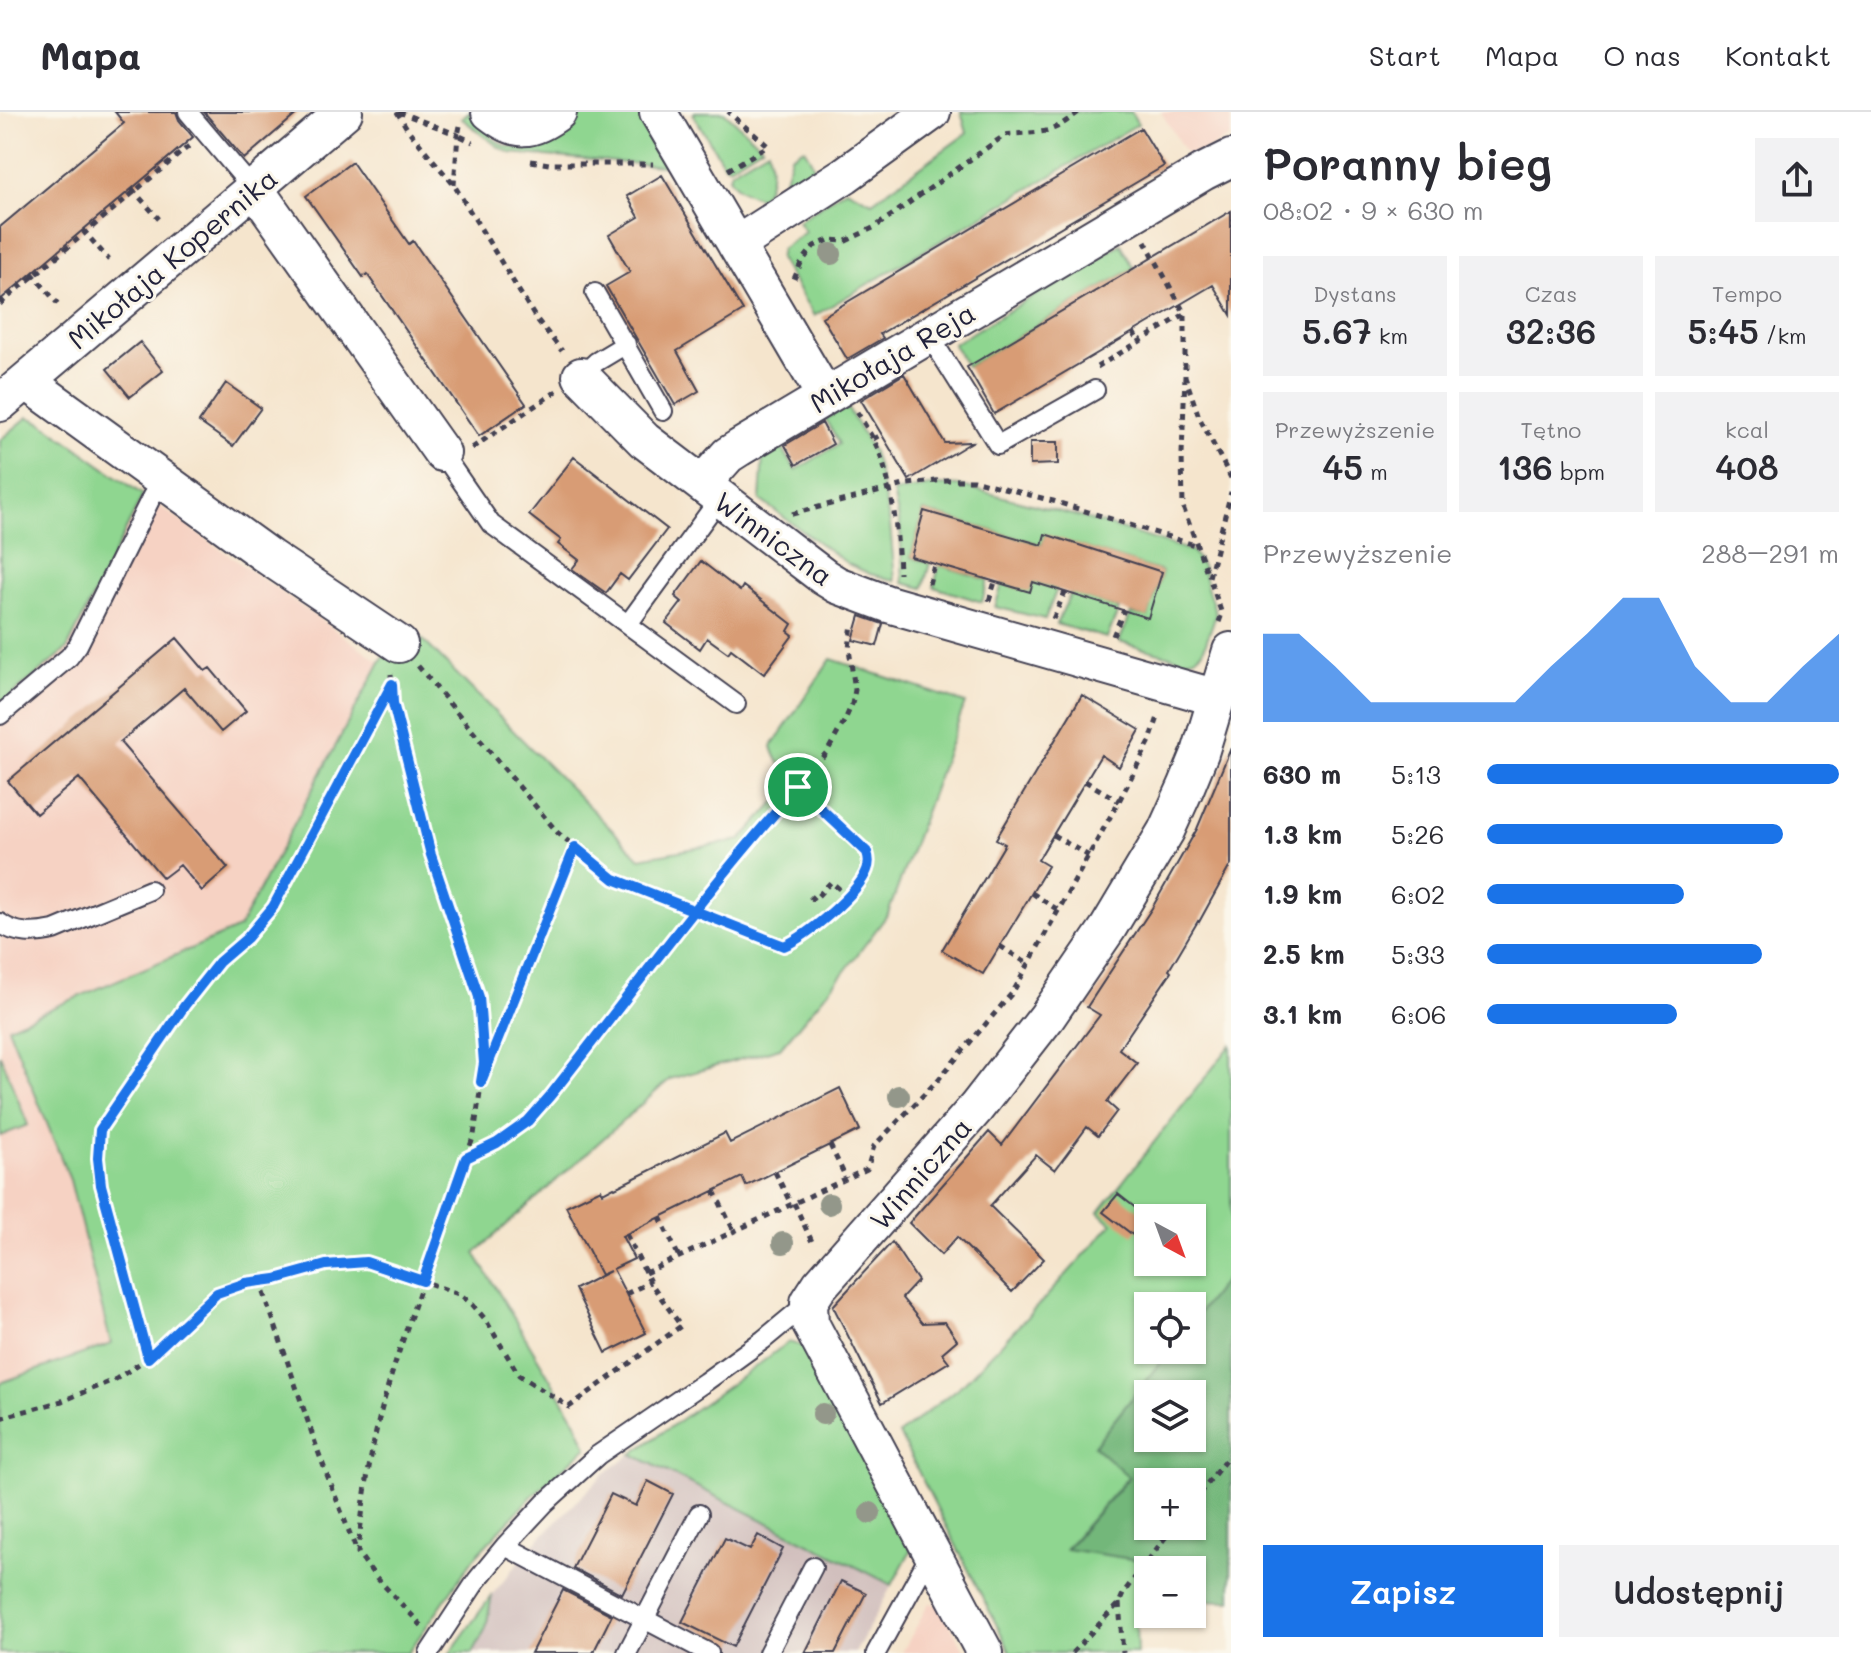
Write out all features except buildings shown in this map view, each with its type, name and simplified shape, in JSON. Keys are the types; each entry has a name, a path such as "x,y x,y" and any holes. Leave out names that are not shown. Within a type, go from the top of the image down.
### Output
{"street":[{"name":"Mikołaja Kopernika","path":"9,389 254,190 344,112"},
{"path":"490,112 517,128 531,128 558,112"},
{"path":"658,112 736,245 837,398"},
{"path":"736,245 845,175 932,112"},
{"name":"Mikołaja Reja","path":"711,491 728,455 837,398 929,335 1190,179 1231,158"},
{"path":"254,190 442,453"},
{"path":"581,376 644,440 711,491"},
{"path":"9,389 163,480 269,557 395,657"},
{"name":"Winniczna","path":"711,491 824,577 860,595 1217,698"},
{"name":"Winniczna","path":"818,1289 1015,1060 1082,968 1137,882 1166,831 1200,753 1217,698 1224,638"},
{"path":"818,1289 810,1323 985,1653"}],"lane":[{"path":"188,112 254,190"},
{"path":"595,293 663,411"},
{"path":"929,335 998,445 1095,390"},
{"path":"581,376 596,362 626,344"},
{"path":"442,453 491,524 736,704"},
{"path":"0,715 69,657 78,645 152,496 163,480"},
{"path":"628,624 711,491"},
{"path":"0,923 21,932 54,930 150,890"},
{"path":"433,1646 477,1580 545,1503 598,1455 740,1357 818,1289"},
{"path":"627,1653 699,1514"},
{"path":"505,1546 709,1653"},
{"path":"876,1653 931,1553"},
{"path":"768,1653 813,1567"}],"path":[{"path":"398,112 408,130 454,185 535,317 581,376"},
{"path":"398,112 458,135 454,185"},
{"path":"723,173 768,146 728,112"},
{"path":"790,286 801,263 814,246 829,240 846,241 875,227 1005,135 1055,128 1079,112"},
{"path":"0,304 205,132"},
{"path":"133,190 159,219"},
{"path":"84,231 109,260"},
{"path":"1144,239 1185,314 1183,507 1222,614 1224,638"},
{"path":"33,274 58,304"},
{"path":"1092,369 1185,314"},
{"path":"1133,332 1139,342"},
{"path":"1185,376 1199,417 1231,478"},
{"path":"837,398 873,439 883,461 896,525 899,578"},
{"path":"873,439 882,434"},
{"path":"788,515 908,484 973,480 1198,546"},
{"path":"1209,577 1231,492"},
{"path":"1048,631 1065,592"},
{"path":"466,1158 497,1143 528,1121 747,843 827,752 845,720 855,690 849,649 852,622 860,595"},
{"path":"1108,648 1124,610"},
{"path":"358,1553 378,1423 390,1379 474,1135 484,1063 479,997 431,855 393,703 395,657"},
{"path":"395,657 558,833 614,879 784,946 808,932 848,896 867,872 869,861 867,852 798,787"},
{"path":"148,1358 101,1185 98,1158 100,1130 185,1005 219,962 247,938 273,907 392,684"},
{"path":"645,1273 867,1169 874,1146 937,1081 1013,992 1150,741 1170,684"},
{"path":"1085,781 1119,801"},
{"path":"1053,835 1089,856"},
{"path":"481,1082 575,847"},
{"path":"810,896 814,900 831,882 848,896"},
{"path":"1032,893 1058,910"},
{"path":"1000,946 1028,964"},
{"path":"830,1145 846,1178"},
{"path":"775,1172 792,1204 818,1289"},
{"path":"714,1191 734,1231"},
{"path":"660,1217 679,1257"},
{"path":"0,1418 62,1401 116,1379 148,1358 217,1293 246,1283 276,1279 326,1265 366,1262 461,1295 485,1319 519,1375 569,1407 681,1326 650,1282 626,1234"},
{"path":"260,1281 319,1454 358,1553 433,1646"},
{"path":"626,1294 650,1282"},
{"path":"1206,1485 1231,1453"},
{"path":"1072,1653 1119,1603 1163,1540"},
{"path":"1119,1603 1123,1653"}],"shaded area":[{"path":"1161,112 1231,112 1231,136 1190,160"},
{"path":"28,417 42,423 380,662 239,928 8,1027 70,1180 111,1344 0,1383 0,440"},
{"path":"632,1454 892,1585 855,1653 473,1653 486,1628 492,1595 533,1545 605,1473"},
{"path":"929,1603 939,1605 966,1653 902,1653"}],"green space":[{"path":"469,112 495,140 517,148 540,142 576,112 640,112 675,167 510,153 461,118"},
{"path":"724,112 762,146 729,167 724,165 693,114"},
{"path":"961,112 1131,112 1138,124 814,316 779,258 781,249 805,232 798,221 846,189 872,202 967,133"},
{"path":"804,148 813,165 814,177 779,203 791,156"},
{"path":"768,149 770,174 761,198 743,190 729,177 731,171"},
{"path":"1121,244 1134,268 967,367 953,344"},
{"path":"847,407 873,452 877,465 890,524 895,581 848,564 760,500 763,455 780,445 796,470 839,444 825,419"},
{"path":"28,417 42,423 143,495 67,649 0,705 0,440"},
{"path":"936,485 962,486 1192,551 1203,568 1216,614 1203,651 1195,658 1185,660 1119,642 1131,613 1148,617 1162,572 1045,535 1042,545 924,511 911,557 930,563 923,588 903,583 900,525 893,492"},
{"path":"939,565 988,580 982,602 934,587"},
{"path":"1033,582 1057,589 1045,619 995,607 1002,584 1030,591"},
{"path":"1071,593 1119,609 1107,638 1056,624"},
{"path":"406,623 640,858 741,840 786,790 786,778 772,746 831,659 965,703 888,914 780,1048 670,1079 475,1253 576,1422 587,1447 533,1495 474,1558 408,1653 0,1653 0,1383 111,1344 70,1180 8,1027 239,928 380,662"},
{"path":"1231,1045 1231,1272 1206,1304 1206,1292 1134,1292 1134,1364 1159,1364 1146,1380 1134,1380 1134,1395 1094,1446 1129,1476 1066,1548 1134,1559 1137,1653 1011,1653 899,1434 965,1382 1112,1224 1099,1212"},
{"path":"0,1054 28,1125 0,1136"},
{"path":"1231,1272 1231,1601 1206,1600 1206,1556 1134,1556 1134,1559 1066,1549 1129,1477 1094,1446 1134,1395 1134,1452 1206,1452 1206,1380 1146,1380 1159,1364 1206,1364 1206,1304"},
{"path":"788,1342 803,1346 911,1550 892,1585 632,1454"},
{"path":"492,1595 486,1628 473,1653 450,1653"}],"route":[{"path":"798,787 747,843 694,910 550,1096 528,1121 497,1143 466,1158 423,1281 366,1262 326,1265 276,1279 246,1283 217,1293 148,1358 101,1185 98,1158 100,1130 185,1005 219,962 247,938 273,907 392,684 393,703 431,855 479,997 484,1063 481,1082 575,847 614,879 694,910 784,946 808,932 848,896 867,872 867,852 798,787"}]}
